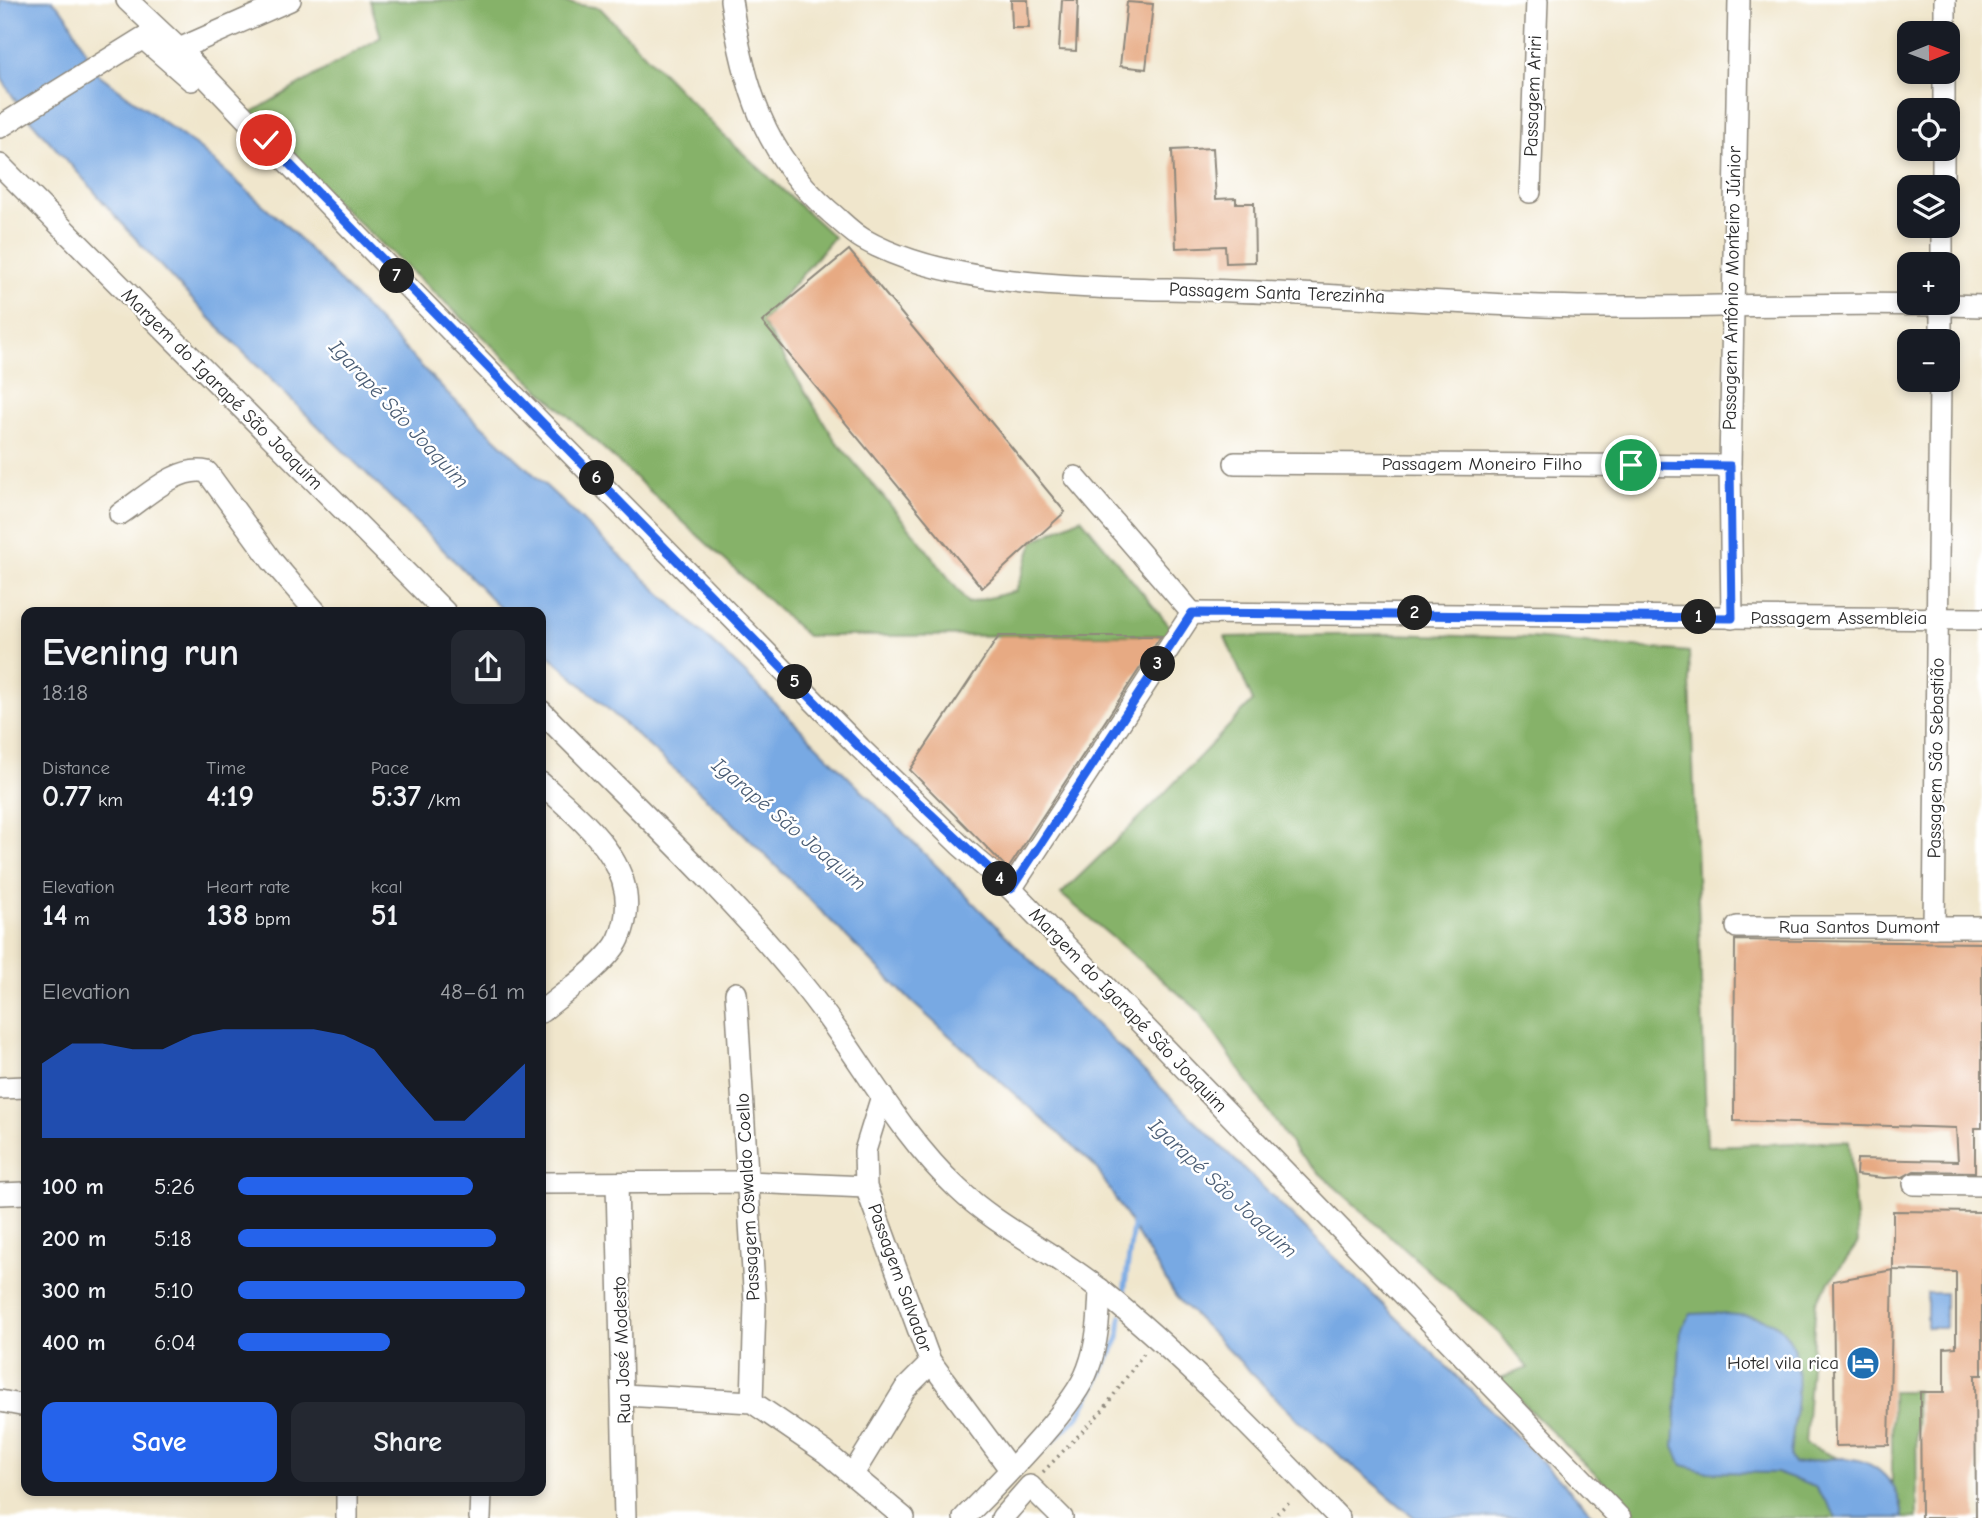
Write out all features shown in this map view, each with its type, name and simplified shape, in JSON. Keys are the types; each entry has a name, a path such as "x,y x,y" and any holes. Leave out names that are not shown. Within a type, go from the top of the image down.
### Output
{"street":[{"name":"Margem do Igarapé São Joaquim","path":"127,0 145,8 204,75 860,748 1011,889 1620,1518"},
{"path":"179,49 290,0"},
{"name":"Passagem Santa Terezinha","path":"732,0 739,55 768,137 783,163 800,184 860,237 905,260 971,275 1043,282 1506,304 1897,304"},
{"name":"Passagem Ariri","path":"1530,192 1538,0"},
{"name":"Passagem Antônio Monteiro Júnior","path":"1732,618 1730,466 1739,0"},
{"path":"1944,21 1945,0"},
{"path":"5,122 143,38 192,81 204,75"},
{"name":"Margem do Igarapé São Joaquim","path":"0,165 439,607"},
{"name":"Passagem Santa Terezinha","path":"1960,305 1982,306"},
{"name":"Passagem São Sebastião","path":"1934,927 1940,392"},
{"name":"Passagem Moneiro Filho","path":"1235,463 1730,466"},
{"path":"120,514 179,475 193,469 207,472 272,561 312,607"},
{"path":"1011,889 1192,613 1075,477"},
{"name":"Passagem Assembleia","path":"1192,613 1982,619"},
{"path":"546,716 778,955 849,1045 915,1141 957,1189 983,1210 1100,1289 1154,1335 1339,1518"},
{"path":"546,788 611,852 624,880 626,909 619,940 598,963 546,1008"},
{"name":"Rua Santos Dumont","path":"1737,927 1982,926"},
{"name":"Passagem Oswaldo Coello","path":"736,993 755,1304 752,1402"},
{"path":"0,1088 21,1087"},
{"name":"Passagem Salvador","path":"882,1096 867,1141 863,1167 866,1187 931,1363 1010,1469"},
{"name":"Passagem Salvador","path":"546,1183 747,1182 866,1187"},
{"name":"Rua José Modesto","path":"617,1183 625,1518"},
{"path":"1914,1184 1982,1185"},
{"path":"0,1194 21,1193"},
{"path":"964,1518 1065,1405 1088,1372 1097,1336 1100,1289"},
{"path":"853,1474 905,1389 931,1363"},
{"path":"623,1395 752,1402 853,1474 904,1518"},
{"path":"0,1401 21,1405"},
{"path":"1002,1518 1030,1486 1062,1518"},
{"path":"347,1496 347,1518"},
{"path":"480,1518 481,1496"}],"path":[{"path":"1030,1486 1103,1410 1133,1372 1154,1335"},
{"path":"1272,1518 1306,1485"}],"green space":[{"path":"548,0 600,8 722,134 834,237 762,322 835,440 913,532 968,603 1016,591 1034,541 1081,518 1177,635 807,636 244,117 381,37 370,1"},
{"path":"1390,634 1531,638 1689,652 1707,1146 1849,1141 1858,1243 1816,1301 1805,1444 1892,1482 1892,1391 1916,1391 1917,1518 1903,1518 1901,1503 1882,1518 1640,1518 1498,1379 1528,1368 1500,1334 1298,1154 1198,1010 1061,894 1157,801 1253,701 1225,637"}],"water":[{"name":"Igarapé São Joaquim","path":"0,0 52,0 66,14 97,73 200,149 287,226 445,391 746,674 1023,953 1488,1407 1597,1518 1415,1518 1301,1423 1176,1297 1095,1166 913,1003 729,819 546,653 546,607 499,607 192,299 33,123 2,79"},
{"path":"1927,1293 1945,1293 1945,1328 1927,1328"},
{"path":"1712,1313 1766,1320 1781,1329 1791,1342 1798,1379 1790,1457 1794,1464 1843,1458 1867,1463 1885,1476 1892,1485 1903,1518 1838,1518 1815,1487 1776,1473 1708,1472 1682,1465 1674,1447 1681,1328 1691,1314"}],"building":[{"path":"1011,0 1028,0 1029,28 1012,28"},
{"path":"1062,0 1078,0 1076,51 1059,50"},
{"path":"1127,2 1153,4 1146,69 1120,66"},
{"path":"1213,148 1216,199 1236,198 1236,203 1254,203 1255,262 1226,263 1225,246 1176,248 1172,150"},
{"path":"849,250 1065,512 982,588 762,322"},
{"path":"999,636 1161,636 1008,869 910,770"},
{"path":"1735,940 1982,943 1982,1128 1975,1128 1975,1172 1914,1171 1903,1177 1884,1178 1856,1175 1857,1159 1958,1161 1956,1128 1734,1121"},
{"path":"1893,1211 1982,1212 1982,1375 1975,1375 1976,1518 1921,1518 1920,1392 1944,1392 1944,1348 1956,1347 1956,1272 1893,1270"},
{"name":"Hotel vila rica","path":"1893,1270 1889,1445 1835,1446 1833,1281"}],"waterway":[{"path":"1123,1300 1134,1219"},
{"path":"1041,1452 1079,1416 1119,1338 1121,1316"}],"place":[{"name":"Hotel vila rica","path":"1863,1363"}],"route":[{"path":"266,140 860,748 960,845 1011,889 1192,613 1475,613 1732,618 1730,466 1631,465"}]}
